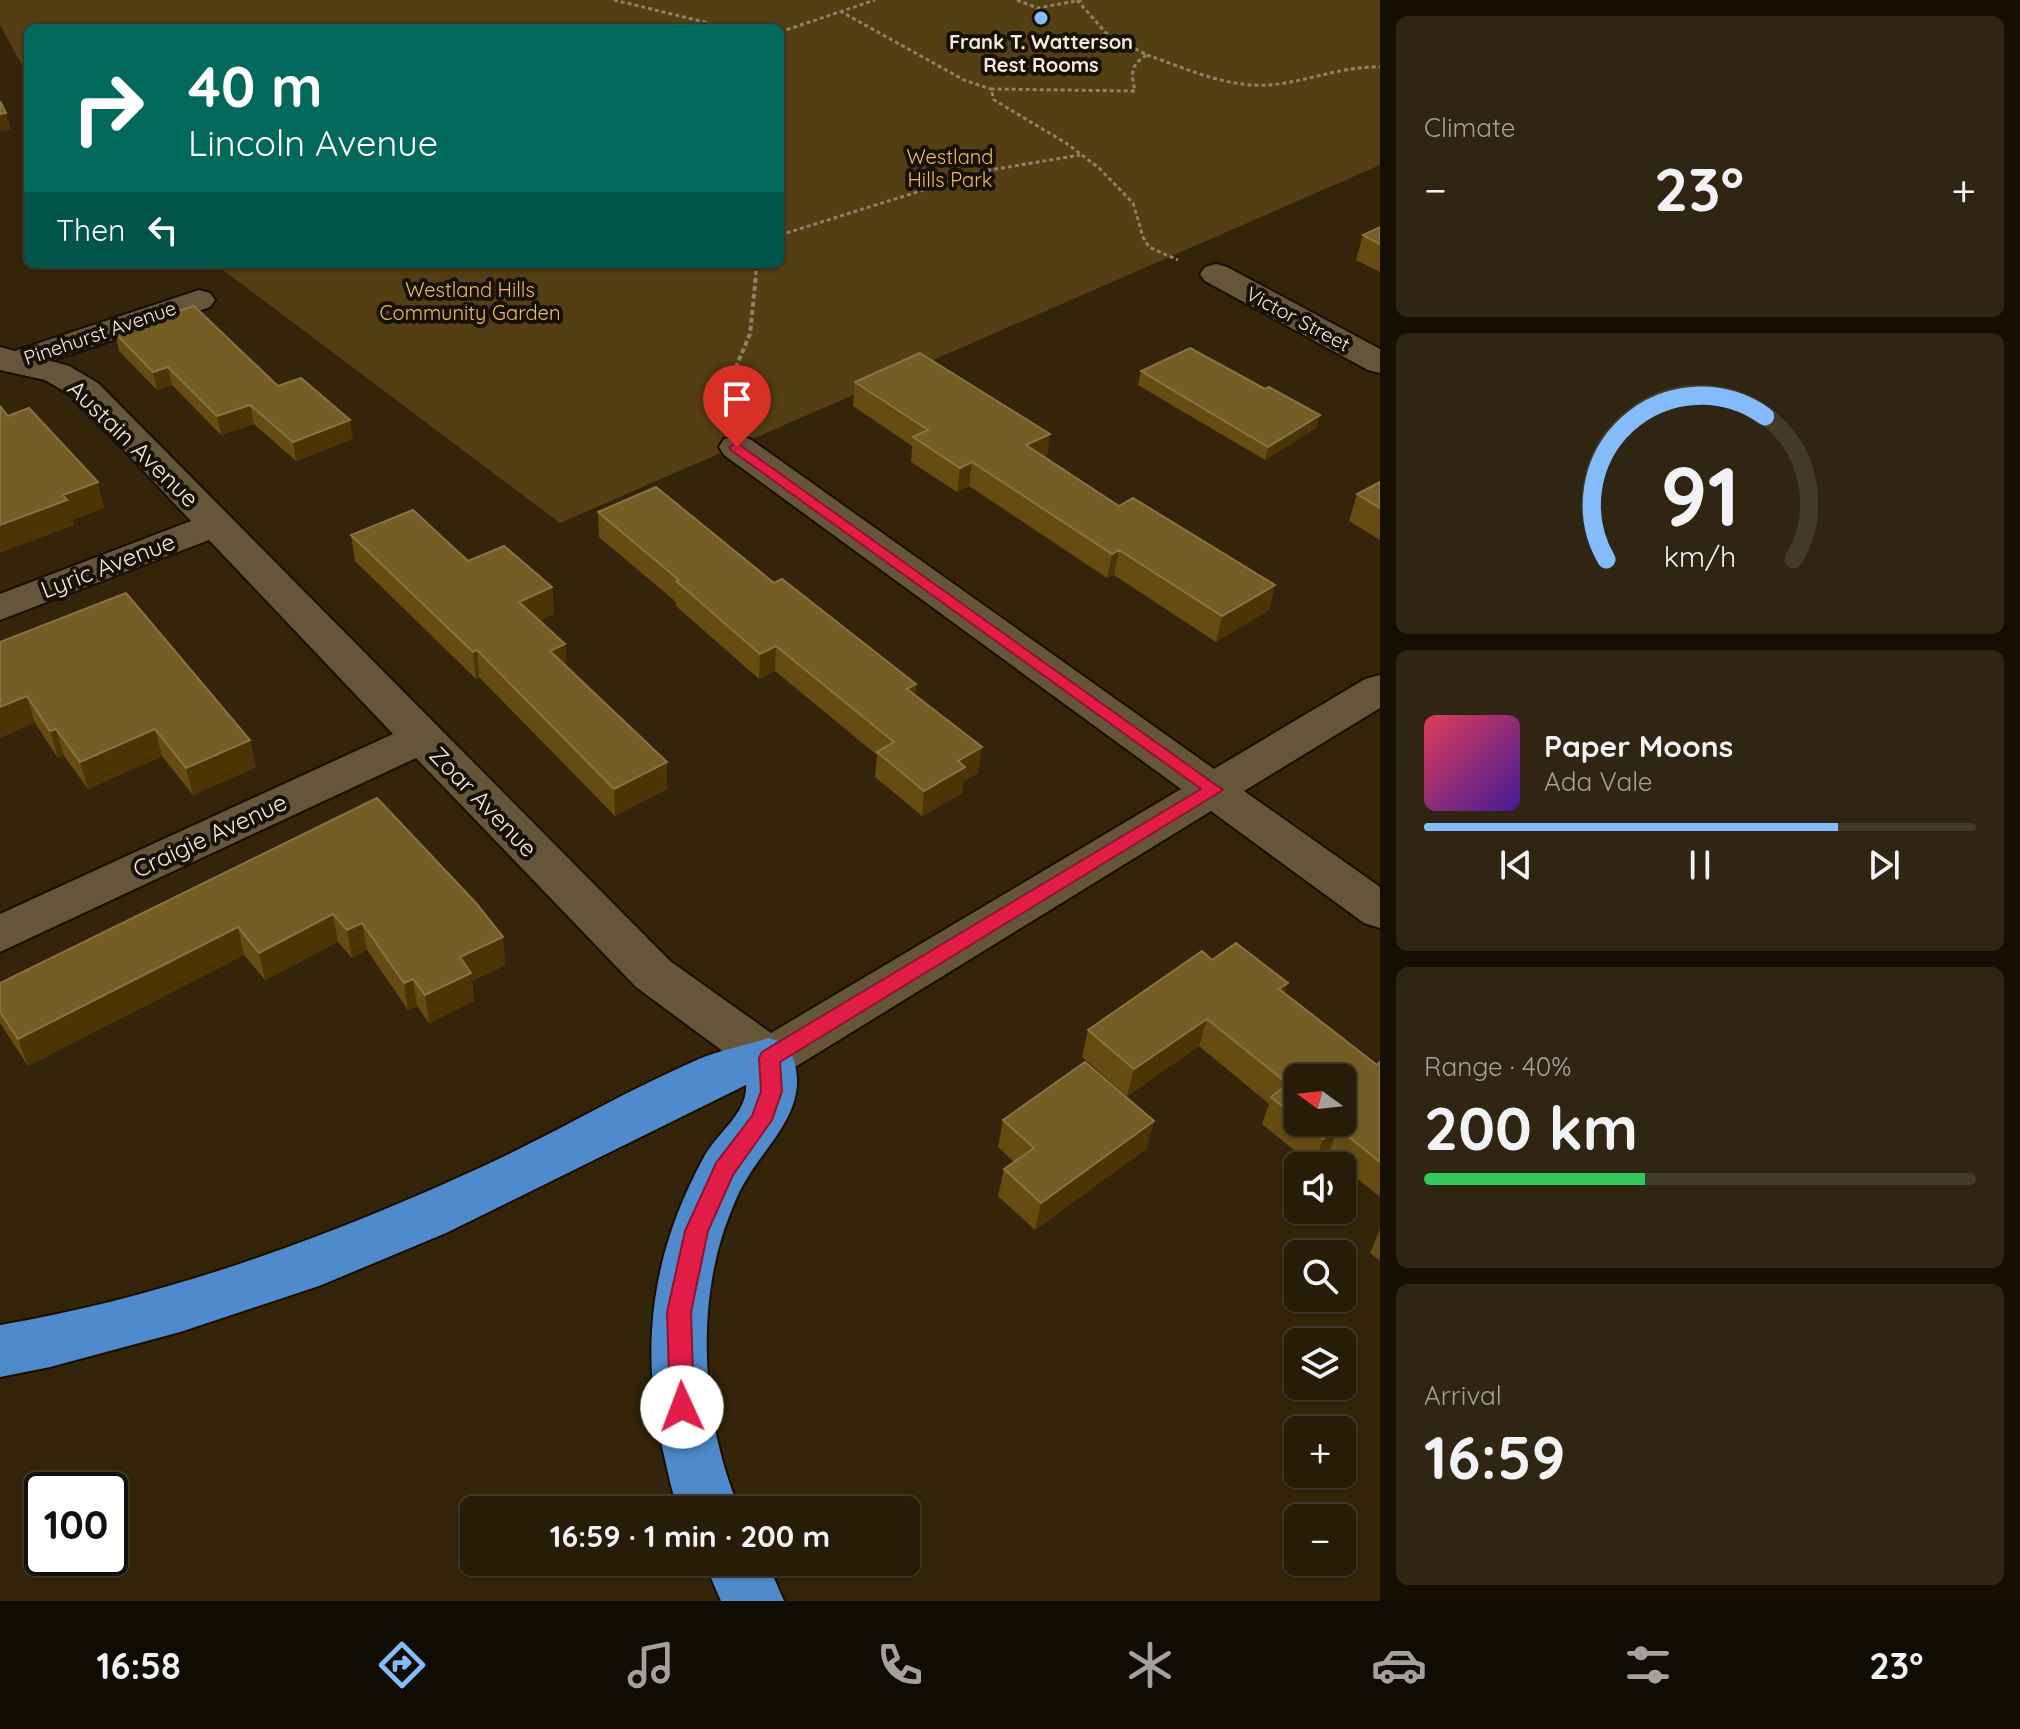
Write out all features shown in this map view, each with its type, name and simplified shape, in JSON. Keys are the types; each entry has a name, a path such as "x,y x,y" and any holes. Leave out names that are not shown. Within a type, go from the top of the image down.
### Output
{"highway":[{"path":"0,1351 50,1342 180,1307 300,1269 441,1210 557,1156 718,1073 769,1058 772,1091 761,1120 724,1169 697,1231 679,1312 682,1407 704,1496"},
{"path":"741,1576 753,1601"}],"street":[{"name":"Victor Street","path":"1216,274 1380,363"},
{"name":"Pinehurst Avenue","path":"6,362 199,300"},
{"name":"Austain Avenue","path":"6,362 67,378 86,390 216,524"},
{"path":"737,447 1380,911"},
{"name":"Lyric Avenue","path":"0,608 216,524"},
{"name":"Zoar Avenue","path":"216,524 653,974 769,1058"},
{"path":"769,1058 1380,689"},
{"name":"Craigie Avenue","path":"0,934 421,738"}],"path":[{"path":"614,0 713,24"},
{"path":"784,31 875,0"},
{"path":"1017,0 1037,8 1079,0 1106,33 1147,55 1216,76 1263,85 1342,68 1380,67"},
{"path":"840,11 964,80 991,89 1135,91 1131,71 1136,61 1147,55"},
{"path":"991,89 994,100 1080,155 1129,197 1141,218 1143,240 1150,249 1216,274"},
{"path":"784,234 984,171 1080,155"},
{"path":"737,447 724,435 716,414 750,334 756,268"}],"green space":[{"name":"Westland Hills Park","path":"0,0 1380,0 1380,165 560,523 220,268 784,268 784,24 24,24 24,69 0,25"}],"building":[{"path":"1380,227 1380,244 1363,235"},
{"path":"194,306 278,386 301,378 350,420 293,442 250,405 217,416 168,367 153,372 115,333"},
{"path":"1190,348 1320,415 1268,447 1141,371"},
{"path":"920,353 1050,434 1026,445 1119,506 1133,498 1275,585 1222,616 1119,550 1112,554 972,462 960,468 913,437 928,430 855,382"},
{"path":"0,406 8,416 29,408 98,482 63,495 67,500 0,525"},
{"path":"1380,482 1380,508 1357,494"},
{"path":"656,487 774,583 782,579 916,684 907,689 982,747 958,761 965,767 924,791 877,752 894,742 776,646 760,654 598,512"},
{"path":"413,510 468,561 504,546 552,587 519,602 565,644 550,651 667,762 614,789 477,650 473,652 351,535"},
{"path":"126,593 250,740 186,768 155,729 80,762 56,729 50,731 27,696 0,707 0,642"},
{"path":"377,798 476,903 503,937 460,957 471,973 425,995 413,979 404,983 362,923 347,930 333,914 259,953 238,927 18,1039 0,1012 0,983"},
{"path":"1236,943 1288,983 1279,989 1377,1065 1380,1062 1380,1162 1348,1136 1356,1136 1356,1064 1284,1064 1284,1081 1207,1019 1134,1069 1088,1030 1202,951 1212,960"},
{"path":"1085,1062 1154,1121 1041,1203 1004,1169 1034,1148 1003,1120"},
{"path":"1284,1087 1284,1108 1271,1097"}],"place":[{"name":"Frank T. Watterson Rest Rooms","path":"1041,18"}],"route":[{"path":"682,1407 679,1312 697,1231 724,1169 761,1120 772,1091 769,1058 1214,790 737,447"}],"park label":[{"name":"Westland Hills Community Garden","path":"470,302"}]}
